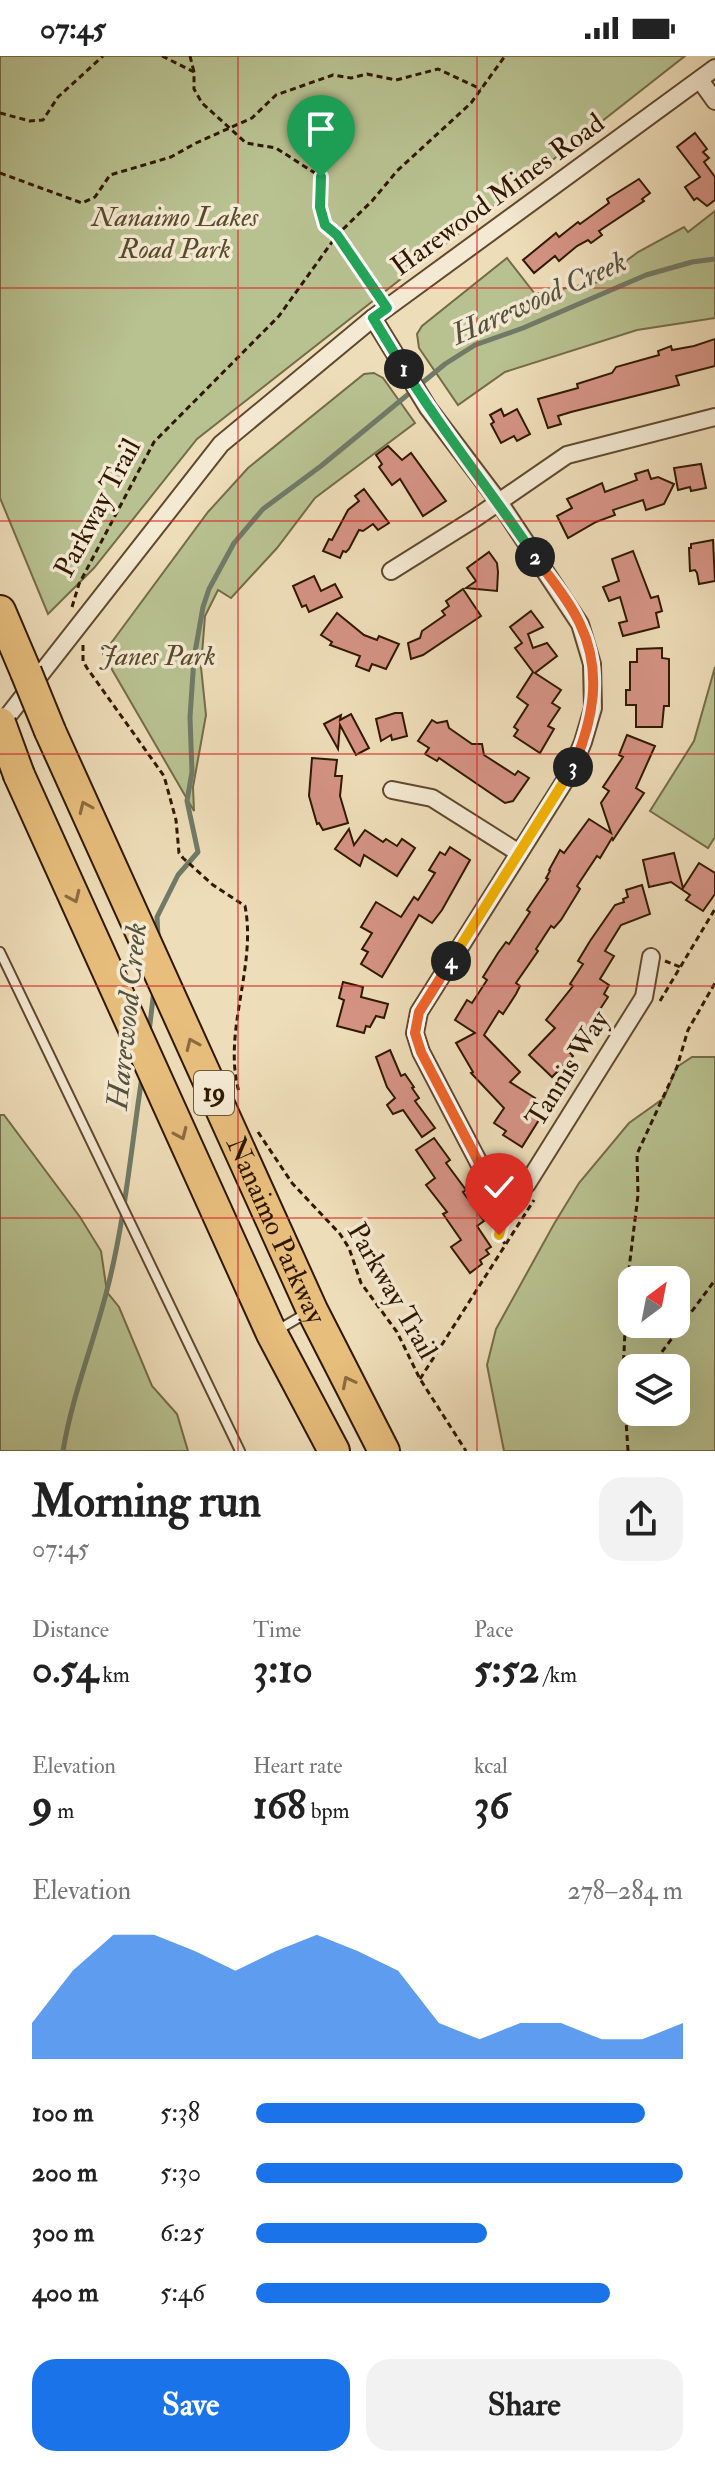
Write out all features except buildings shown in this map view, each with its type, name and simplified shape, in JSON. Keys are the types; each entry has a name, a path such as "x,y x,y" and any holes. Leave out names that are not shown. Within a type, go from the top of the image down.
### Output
{"highway":[{"name":"Nanaimo Parkway","path":"0,611 50,731 312,1310 384,1451"},
{"name":"Nanaimo Parkway","path":"0,725 19,775 272,1334 334,1451"}],"street":[{"name":"Harewood Mines Road","path":"0,725 221,444 380,313 715,68"},
{"path":"700,80 715,101"},
{"path":"380,313 428,408 499,502 580,624 592,664 593,708 571,771 419,1012 415,1033 421,1052 492,1188 500,1195 509,1197"},
{"path":"391,571 567,455 715,417"},
{"path":"392,790 432,798 519,853"},
{"name":"Tannis Way","path":"509,1197 527,1184 644,997 651,957"}],"lane":[{"path":"0,952 240,1451"},
{"path":"272,1334 312,1310"}],"path":[{"path":"0,113 30,121 43,120 58,97 103,56"},
{"path":"162,56 194,72"},
{"path":"190,56 194,89 202,103 246,143 276,148 321,177 320,207 325,225 337,235 380,313"},
{"name":"Parkway Trail","path":"242,1099 234,1061 248,919 245,906 204,877 179,853 176,820 164,776 83,661 84,645 93,631 74,617 73,600 154,442 279,316 337,235 397,171 471,103 505,56"},
{"path":"0,173 82,203 95,197 110,175 171,157 252,118 276,95 333,75 351,78 367,74 396,80 438,69 481,89"},
{"path":"624,1354 627,1285 638,1195 637,1154 677,1067 688,1030 715,983"},
{"name":"Parkway Trail","path":"257,1131 292,1183 340,1234 349,1248 361,1283 397,1332 420,1379 466,1451"},
{"path":"505,1244 499,1235 509,1197"},
{"path":"660,1354 715,1280"},
{"path":"626,1426 628,1451"}],"green space":[{"name":"Nanaimo Lakes Road Park","path":"0,56 685,56 197,439 94,568 48,614 0,498"},
{"path":"715,211 715,318 637,330 505,372 458,405 419,348 417,334 422,326 507,258 535,294 598,282 638,252 684,227 688,232"},
{"name":"Janes Park","path":"374,373 383,378 415,423 315,498 277,548 231,598 218,590 205,616 201,667 206,715 193,787 194,811 103,654 208,512 248,468 364,374"},
{"path":"715,667 715,837 708,848 650,811 694,741"},
{"path":"692,1057 715,1057 715,1451 504,1451 487,1365 496,1329 579,1183 629,1123 664,1098 677,1067"},
{"path":"0,1115 4,1115 80,1217 101,1251 107,1292 119,1307 152,1386 177,1414 188,1451 0,1451"}],"waterway":[{"name":"Harewood Creek","path":"158,936 157,917 178,875 198,852 187,801 192,772 190,717 194,658 209,589 234,543 263,509 321,466 445,364 475,345 523,328 646,275 715,259"},
{"name":"Harewood Creek","path":"149,1032 154,990"},
{"name":"Harewood Creek","path":"63,1451 113,1264 142,1077"}],"route":[{"path":"321,177 320,207 325,225 337,235 387,308 373,318 428,408 499,502 580,624 592,664 593,708 571,771 419,1012 415,1033 421,1052 492,1188 500,1195 509,1197 499,1235"}]}
